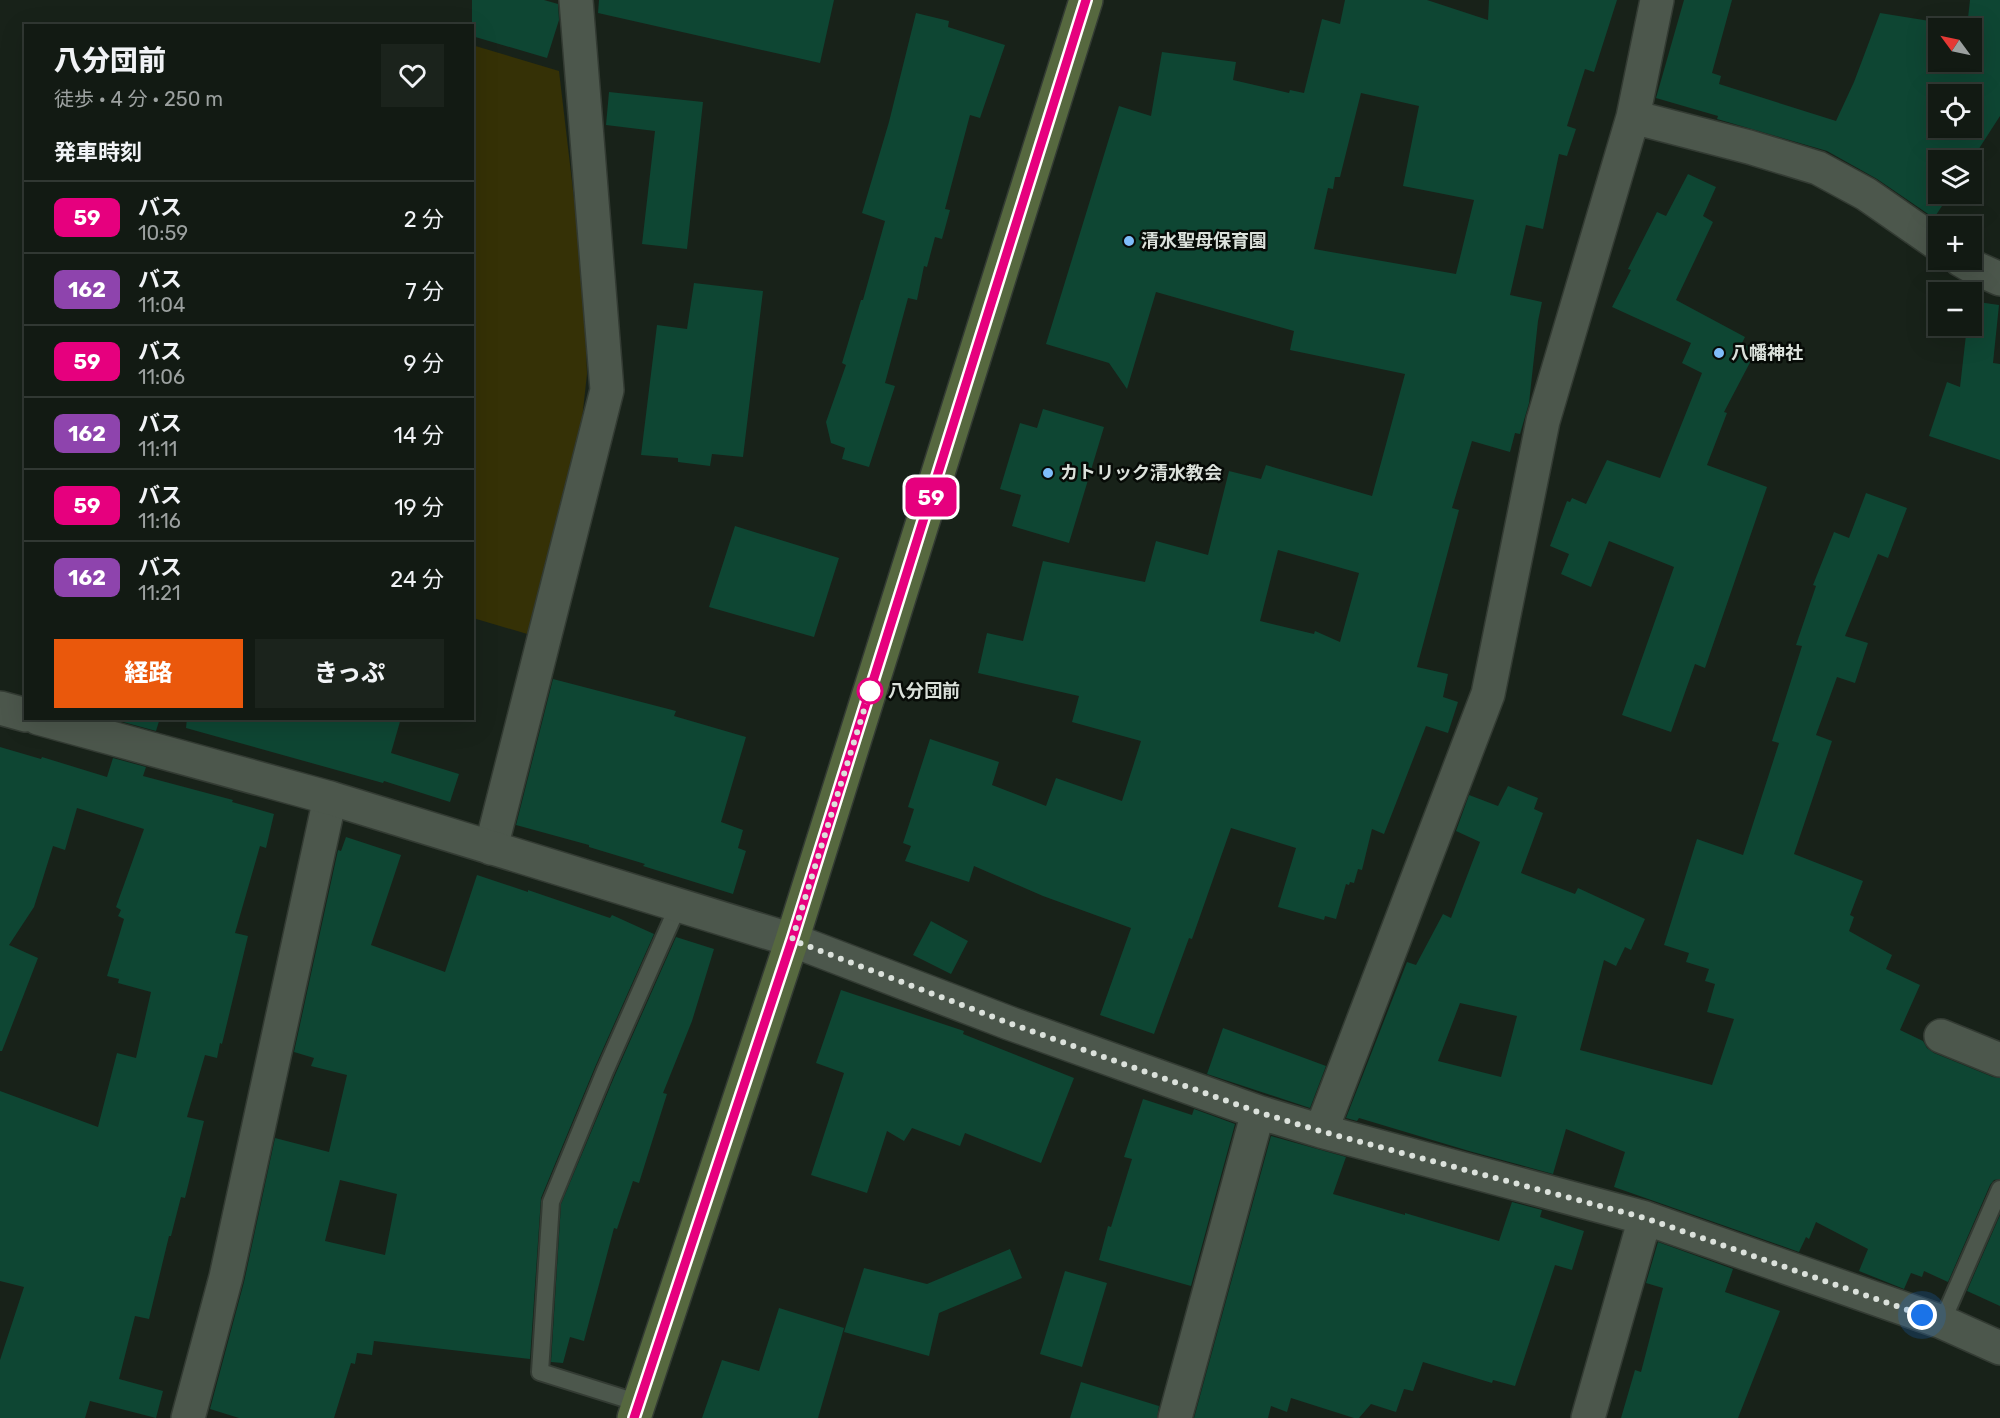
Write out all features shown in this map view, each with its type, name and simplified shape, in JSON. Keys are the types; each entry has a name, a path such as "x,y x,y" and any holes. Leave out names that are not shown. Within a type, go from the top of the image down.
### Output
{"main road":[{"path":"636,1411 792,940 1086,0"}],"street":[{"path":"491,848 607,390 576,0"},
{"path":"1320,1131 1488,694 1543,421 1633,117 1657,0"},
{"path":"1633,117 1749,147 1818,168 1866,194 1928,237"},
{"path":"1980,270 2000,279"},
{"path":"0,708 24,714"},
{"path":"45,720 330,798 792,940 1009,1023 1258,1112 1320,1131 1645,1218 1942,1322 2000,1348"},
{"path":"188,1418 226,1277 330,798"},
{"path":"1941,1036 2000,1060"},
{"path":"1175,1418 1258,1112"},
{"path":"1588,1418 1645,1218"}],"lane":[{"path":"636,1411 540,1372 551,1202 605,1071 678,906"},
{"path":"1942,1322 2000,1189"}],"shaded area":[{"path":"474,46 559,71 583,275 587,374 578,456 534,636 474,618"}],"building":[{"path":"472,0 544,0 558,4 559,20 547,58 474,37 474,24 472,24"},
{"path":"599,0 834,0 820,63 598,13"},
{"path":"1345,0 1427,0 1488,20 1489,0 1617,0 1594,72 1585,69 1567,126 1576,129 1567,156 1559,154 1543,229 1526,225 1510,295 1542,302 1529,403 1520,434 1515,433 1510,452 1472,441 1452,508 1459,510 1417,667 1448,674 1443,697 1458,702 1448,733 1426,726 1384,834 1372,829 1362,870 1358,869 1354,883 1346,884 1336,919 1325,916 1324,920 1278,907 1296,848 1231,828 1192,939 1189,938 1154,1034 1100,1015 1131,928 1043,896 974,866 969,882 905,861 911,846 903,843 914,809 908,807 930,739 999,762 992,785 1046,806 1056,778 1122,801 1141,741 1072,722 1079,696 978,673 987,633 1023,641 1043,561 1145,582 1156,541 1208,555 1229,471 1261,479 1266,465 1372,496 1405,374 1290,350 1294,331 1156,292 1127,389 1109,363 1046,344 1119,106 1151,116 1162,52 1236,62 1233,80 1289,93 1290,90 1304,93 1322,19 1340,24","holes":["1361,93 1419,106 1403,186 1474,200 1456,274 1314,249 1328,188 1333,189 1335,177 1340,177","1278,550 1359,573 1340,642 1315,631 1314,634 1260,621"]},
{"path":"1684,0 1732,0 1712,73 1721,76 1719,84 1836,121 1854,82 1880,13 1928,21 1928,72 1982,72 1982,18 1968,18 1970,0 2000,0 2000,116 1978,150 1928,150 1928,204 1943,204 1935,216 1931,216 1877,179 1827,151 1717,119 1718,116 1656,98"},
{"path":"916,13 949,21 948,27 1005,45 980,118 970,115 945,209 950,210 942,239 935,237 927,267 924,266 917,300 908,298 885,383 895,386 869,467 842,459 845,448 831,443 826,422 846,365 842,363 861,300 863,300 885,221 862,213 889,122"},
{"path":"609,92 703,102 687,249 642,244 655,131 606,125"},
{"path":"1688,174 1716,187 1703,216 1713,222 1676,300 1745,337 1742,343 1756,351 1724,412 1727,413 1707,465 1767,487 1705,668 1695,664 1671,732 1622,715 1674,567 1609,541 1591,587 1561,574 1569,554 1550,546 1567,501 1570,502 1572,498 1586,504 1607,460 1660,478 1702,373 1682,363 1691,343 1612,307 1631,270 1628,269 1657,212 1666,216"},
{"path":"694,283 763,291 743,457 712,454 710,466 678,462 678,458 641,455 657,325 687,329"},
{"path":"1982,303 1999,305 1993,363 2000,364 2000,460 1929,436 1947,382 1960,387 1966,336 1982,336"},
{"path":"1043,409 1104,427 1069,543 1012,526 1021,495 1000,489 1020,423 1037,428"},
{"path":"1866,493 1907,508 1888,558 1878,554 1845,636 1868,643 1855,683 1837,677 1816,735 1832,741 1794,854 1863,881 1850,915 1854,917 1849,931 1892,955 1886,969 1920,985 1900,1030 1923,1041 1934,1053 2000,1078 2000,1179 1994,1180 1990,1185 1948,1282 1924,1271 1922,1277 1911,1273 1904,1289 1859,1271 1868,1249 1816,1222 1809,1239 1806,1237 1799,1252 1614,1187 1625,1152 1566,1129 1553,1174 1359,1118 1357,1121 1346,1118 1407,962 1416,965 1443,914 1451,918 1480,842 1456,831 1469,795 1498,806 1508,786 1538,798 1534,809 1543,813 1521,873 1575,894 1578,888 1645,919 1631,950 1625,947 1616,966 1604,960 1580,1050 1712,1085 1734,1019 1707,1012 1715,984 1705,981 1709,969 1686,962 1689,953 1664,945 1697,839 1743,855 1779,743 1772,741 1802,646 1796,645 1816,586 1813,585 1834,532 1849,538","holes":["1460,1003 1517,1016 1501,1077 1438,1061"]},
{"path":"735,526 839,558 814,637 709,607"},
{"path":"553,679 676,711 674,716 746,737 721,822 743,830 738,848 746,851 733,894 643,866 645,864 589,847 589,845 516,825"},
{"path":"124,720 159,720 156,731 123,722"},
{"path":"187,720 400,720 391,753 459,774 450,802 384,781 383,783 186,728"},
{"path":"0,747 107,777 113,758 146,767 143,776 233,800 232,802 274,814 266,848 260,846 235,933 248,936 222,1044 220,1043 217,1058 205,1055 187,1117 204,1121 185,1198 181,1197 171,1236 169,1236 149,1319 135,1316 119,1379 163,1391 156,1418 90,1401 85,1418 0,1418 0,1360 24,1287 0,1281 0,1091 98,1127 117,1053 136,1058 151,992 118,983 119,979 107,976 124,919 118,916 121,910 116,907 144,829 77,808 65,850 53,846 34,907 9,945 38,958 2,1051 0,1051"},
{"path":"346,837 401,855 371,945 445,972 477,875 610,918 612,915 654,934 595,1067 541,1198 530,1359 374,1341 372,1355 357,1353 355,1364 351,1363 334,1418 239,1418 210,1409 244,1282 275,1138 329,1152 347,1075 311,1066 314,1058 294,1052 338,850 341,851","holes":["340,1180 397,1194 385,1255 325,1241"]},
{"path":"931,921 968,941 951,974 913,955"},
{"path":"676,937 714,949 692,1021 663,1093 667,1094 639,1183 633,1181 617,1229 614,1228 584,1341 570,1337 563,1363 551,1362 561,1204"},
{"path":"841,990 964,1031 963,1034 1074,1078 1041,1163 965,1133 960,1146 912,1128 904,1141 887,1131 867,1193 811,1175 844,1073 816,1063"},
{"path":"1223,1028 1326,1066 1310,1108 1207,1074"},
{"path":"1143,1099 1192,1115 1194,1109 1235,1124 1191,1286 1099,1260 1108,1226 1111,1227 1132,1159 1124,1157"},
{"path":"1271,1136 1346,1157 1333,1194 1499,1241 1512,1202 1542,1210 1540,1217 1584,1231 1572,1270 1555,1265 1515,1386 1493,1380 1492,1383 1423,1362 1413,1391 1404,1389 1396,1412 1371,1404 1359,1418 1354,1418 1291,1398 1287,1412 1271,1406 1268,1418 1194,1418"},
{"path":"2000,1215 2000,1306 1967,1291"},
{"path":"1658,1242 1733,1269 1725,1292 1780,1311 1738,1418 1621,1418 1635,1370 1641,1372 1663,1288 1646,1283"},
{"path":"1010,1249 1022,1278 939,1313 929,1356 844,1332 864,1268 927,1284"},
{"path":"1065,1271 1107,1283 1082,1367 1040,1354"},
{"path":"779,1308 844,1328 818,1418 702,1418 722,1360 759,1371"},
{"path":"1081,1382 1159,1406 1157,1418 1070,1418"}],"bus line":[{"name":"59","path":"634,1418 792,940 1086,0"}],"place":[{"name":"清水聖母保育園","path":"1129,241"},
{"name":"八幡神社","path":"1719,353"},
{"name":"カトリック清水教会","path":"1048,473"},
{"name":"八分団前","path":"870,691"}],"route":[{"path":"870,691 792,940 1009,1023 1258,1112 1320,1131 1645,1218 1922,1315"}]}
